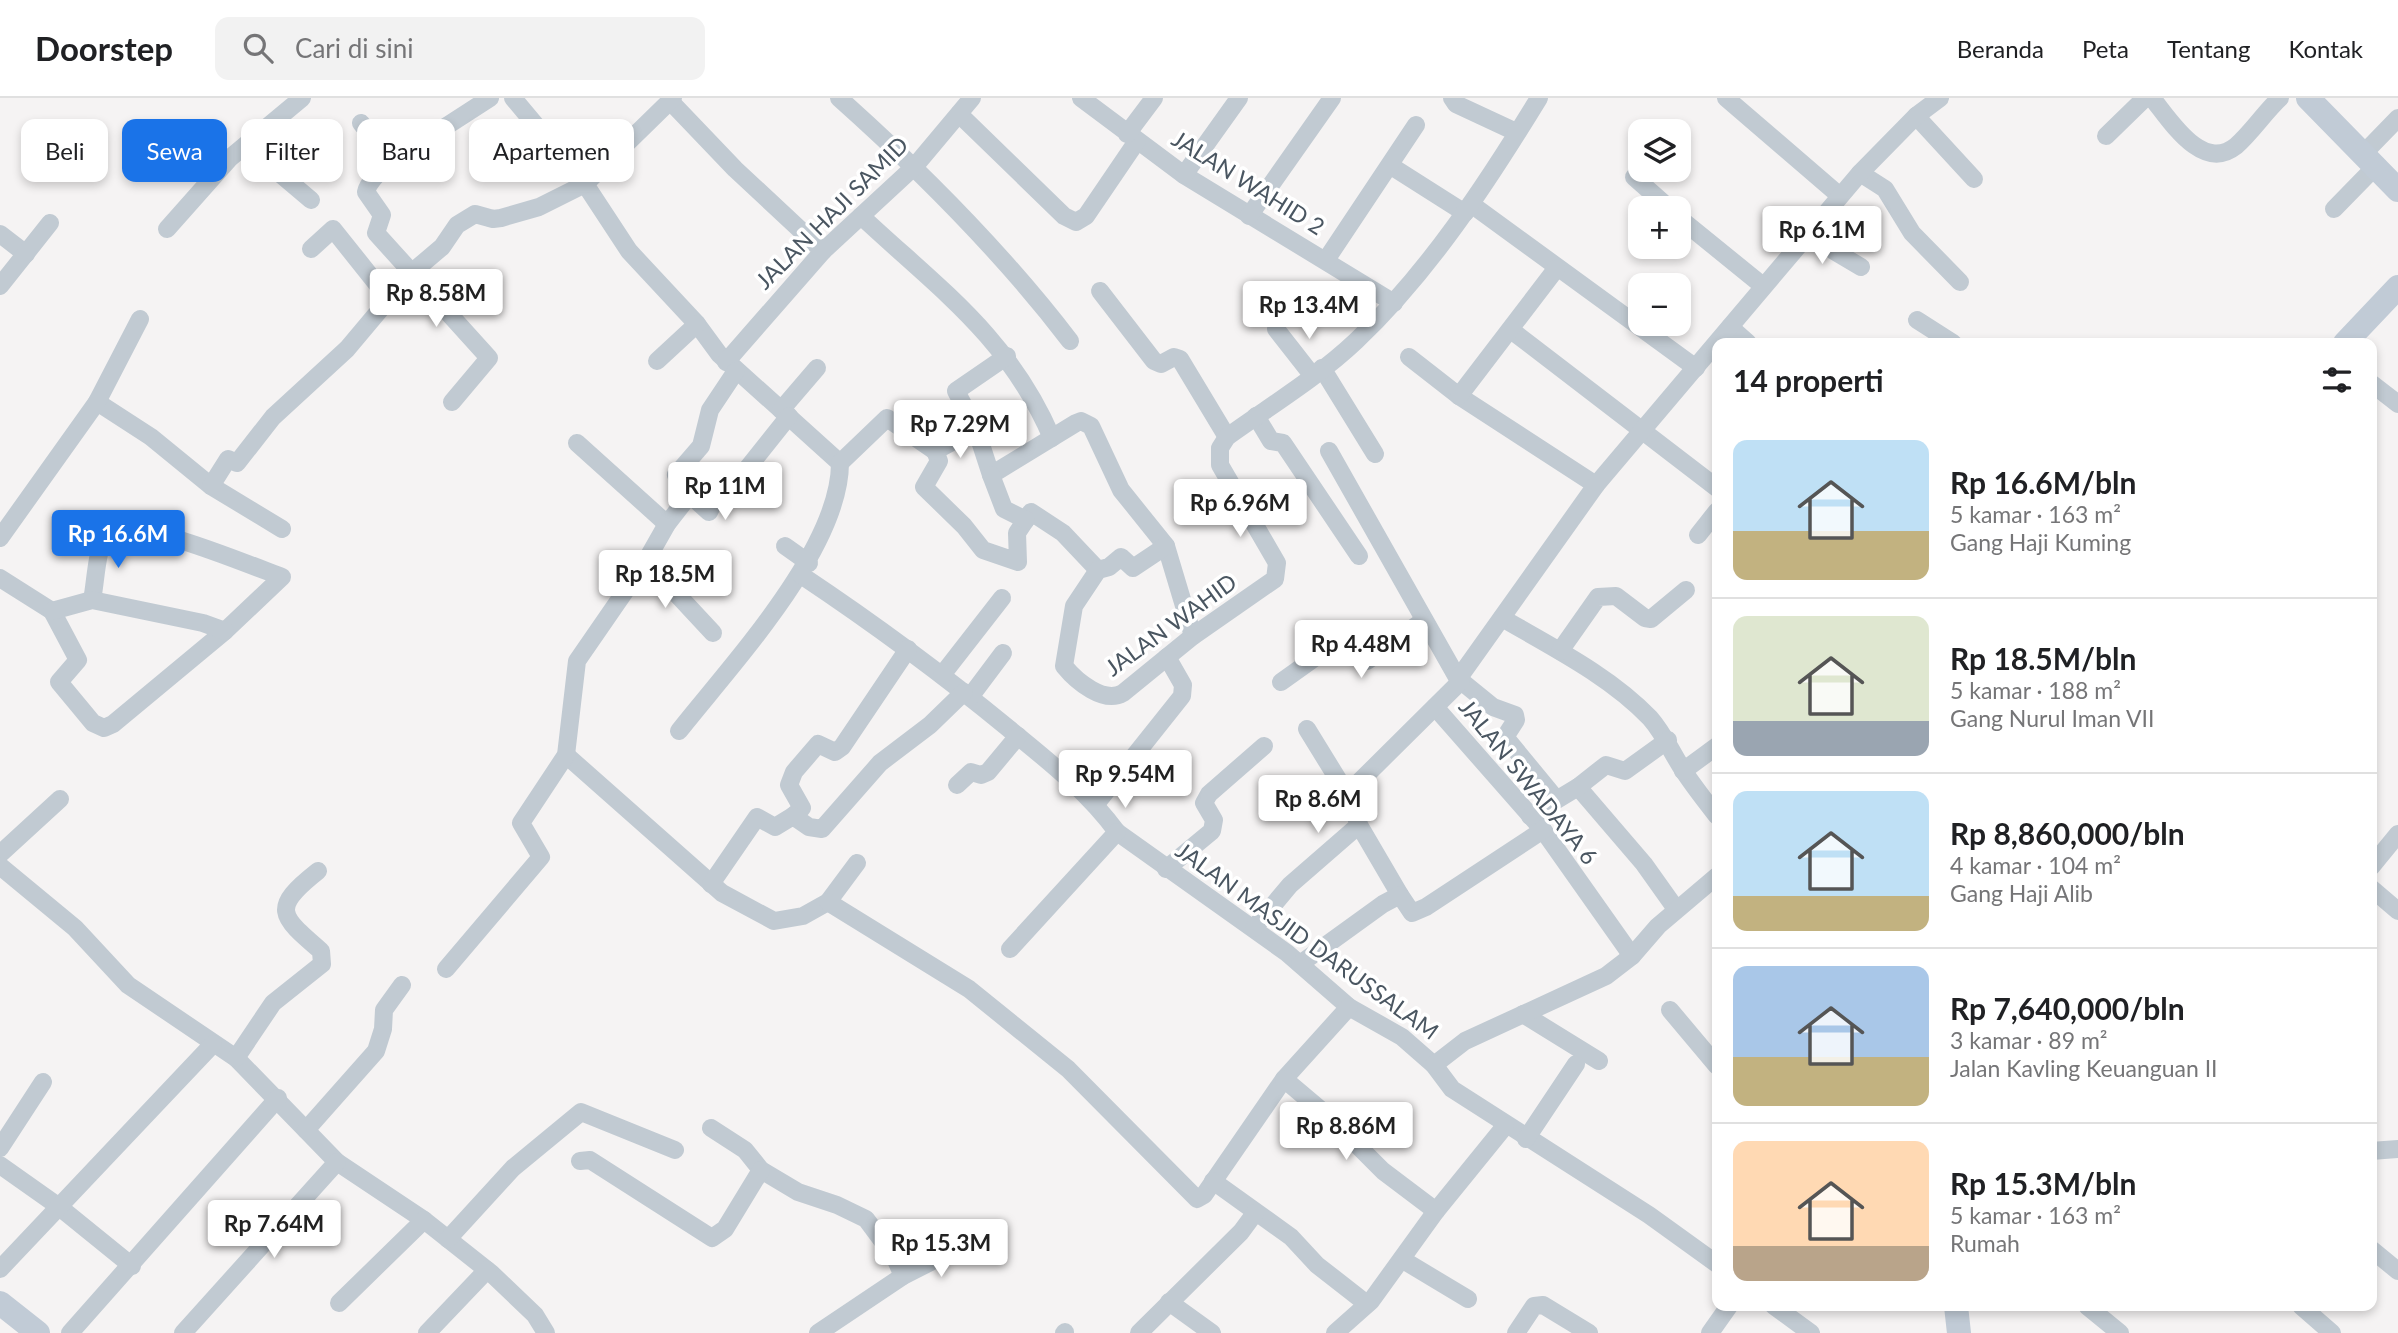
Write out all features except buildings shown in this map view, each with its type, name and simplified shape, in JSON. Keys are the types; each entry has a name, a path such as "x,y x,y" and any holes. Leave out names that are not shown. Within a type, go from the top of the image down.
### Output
{"main road":[{"path":"2312,99 2398,190"},
{"path":"2350,338 2398,287"},
{"path":"0,1303 28,1330"},
{"path":"1957,1311 1959,1333"}],"street":[{"path":"277,119 302,98"},
{"path":"455,121 490,98"},
{"path":"513,98 585,184 629,251 697,324 731,366 841,463"},
{"path":"839,98 915,166 1038,300 1070,341"},
{"name":"JALAN HAJI SAMID","path":"689,494 676,475 701,446 710,410 731,366 823,251 915,166 971,98"},
{"name":"JALAN WAHID 2","path":"1081,98 1184,175 1394,303"},
{"path":"958,114 1064,216 1076,222 1086,216 1154,98"},
{"path":"1184,175 1239,98"},
{"path":"1249,216 1332,98"},
{"path":"1452,98 1456,104 1516,132"},
{"path":"1100,291 1154,360 1161,364 1174,357 1180,359 1227,437 1354,343 1394,303 1468,209 1539,98"},
{"path":"1726,98 1840,195"},
{"path":"1721,338 1860,173 1916,116 1940,98"},
{"path":"2106,136 2145,98"},
{"path":"2152,98 2189,143 2205,152 2223,152 2234,147 2280,98"},
{"path":"211,486 228,459 237,463 273,417 346,349 410,274 442,247 464,218 475,214 493,219 501,218 539,206 585,184 672,99 734,169 823,251"},
{"path":"1916,116 1974,180"},
{"path":"2334,209 2398,118"},
{"path":"1326,260 1416,125"},
{"path":"167,229 241,149"},
{"path":"1391,166 1468,209 1696,368"},
{"path":"1860,173 1885,189 1912,233 1960,282"},
{"path":"290,182 311,200"},
{"path":"370,182 366,192 382,215 376,233 410,274 489,358 452,402"},
{"path":"1639,182 1655,196"},
{"path":"861,216 956,299 1007,356 1035,399 1052,438"},
{"path":"0,286 50,223"},
{"path":"1691,228 1763,286"},
{"path":"311,249 334,229 388,298"},
{"path":"1811,229 1835,251 1861,267"},
{"path":"0,234 26,254"},
{"path":"1460,396 1556,269"},
{"path":"0,538 97,402 140,319"},
{"path":"1917,320 1945,338"},
{"path":"657,361 697,324"},
{"path":"1730,327 1742,338"},
{"path":"1276,329 1317,372 1375,454"},
{"path":"1511,330 1712,484"},
{"path":"1347,794 1459,680 1596,485 1712,349"},
{"path":"1007,356 956,391 976,429 1004,509 1026,520"},
{"path":"1409,357 1460,396 1596,485"},
{"path":"446,969 541,857 521,823 566,755 577,661 689,494 709,512 716,498 738,480 817,368"},
{"path":"2377,388 2398,404"},
{"path":"97,402 151,437 211,486 282,529"},
{"path":"1256,416 1271,441 1283,443 1359,556"},
{"path":"679,731 805,569 832,505 841,476 841,463 887,418 935,451 939,461 924,487 964,526 983,550 1018,562 1017,533 1031,512 1063,533 1098,570 1109,567 1121,557 1133,568 1166,546"},
{"path":"991,475 1079,421 1091,426 1121,490 1166,546 1194,636"},
{"path":"935,451 976,429"},
{"name":"JALAN WAHID","path":"1098,570 1074,606 1064,666 1094,691 1115,698 1194,636 1275,579 1278,572 1276,563 1220,465 1220,448 1227,437"},
{"path":"577,443 667,524"},
{"path":"1329,451 1459,680 1493,707 1515,715 1516,720 1505,737 1556,799"},
{"path":"1698,535 1712,517"},
{"path":"0,578 52,611 78,660 58,682 93,723 104,728 113,724 225,631 282,577 146,529 118,526 109,530 103,542 92,600"},
{"name":"JALAN MASJID DARUSSALAM","path":"785,546 805,569 967,694 1097,804 1117,832 1166,869 1254,928 1349,1007 1402,1037 1434,1065 1452,1089 1505,1126 1604,1186 1712,1261"},
{"path":"646,561 713,633"},
{"path":"1560,651 1598,597 1616,596 1645,618 1651,619 1686,590"},
{"path":"942,675 1002,598"},
{"path":"52,611 92,600 203,622 225,631"},
{"path":"1502,618 1560,651 1621,693 1649,717 1668,740 1684,771 1712,809"},
{"path":"1281,682 1344,637 1367,661 1424,620"},
{"path":"711,884 752,821 757,817 775,827 802,807 789,785 794,772 818,744 835,752 842,747 908,649"},
{"path":"793,816 809,827 822,829 880,763 967,694 1003,653"},
{"path":"1097,804 1182,696 1183,685 1167,657"},
{"name":"JALAN SWADAYA 6","path":"1435,707 1543,831 1632,956"},
{"path":"1307,729 1347,794 1359,825 1408,911 1412,913 1426,907 1543,831"},
{"path":"957,785 971,772 981,775 988,772 1018,736"},
{"path":"1530,816 1578,788 1606,765 1625,771 1668,740"},
{"path":"1166,869 1212,831 1214,820 1204,803 1209,794 1264,746"},
{"path":"1684,771 1712,750"},
{"path":"566,755 722,893 774,920 803,916 828,902 857,863"},
{"path":"1578,788 1644,864 1676,909"},
{"path":"0,854 60,799"},
{"path":"1254,928 1290,885 1359,825"},
{"path":"1010,949 1117,832"},
{"path":"2377,860 2398,834"},
{"path":"0,866 75,928 128,985 236,1058 278,1098 337,1162 424,1220 487,1270 535,1315 547,1333"},
{"path":"236,1058 273,1003 322,964 321,951 292,926 286,903 295,889 318,871"},
{"path":"1434,1065 1465,1041 1606,976 1632,956 1676,909 1712,880"},
{"path":"2377,893 2398,911"},
{"path":"1300,964 1382,904 1399,895"},
{"path":"828,902 970,989 1068,1069 1195,1198 1202,1197 1284,1079 1349,1007"},
{"path":"306,1130 376,1051 383,1029 384,1010 402,985"},
{"path":"1670,1010 1712,1060"},
{"path":"1523,1014 1599,1061"},
{"path":"0,1269 213,1044"},
{"path":"1526,1139 1576,1064"},
{"path":"1284,1079 1329,1117 1383,1171 1436,1211"},
{"path":"0,1148 43,1082"},
{"path":"70,1333 278,1098"},
{"path":"448,1239 513,1168 580,1112 675,1150"},
{"path":"1335,1333 1367,1304 1436,1211 1505,1126"},
{"path":"710,1128 745,1150 761,1170 798,1192 837,1205 866,1219 895,1258 903,1276"},
{"path":"2377,1151 2398,1149"},
{"path":"580,1161 590,1160 712,1238 725,1230 761,1170"},
{"path":"183,1333 337,1162"},
{"path":"0,1165 58,1206 132,1266"},
{"path":"1213,1181 1291,1237 1317,1265 1367,1304"},
{"path":"1139,1333 1241,1231 1255,1213"},
{"path":"339,1303 424,1220"},
{"path":"818,1333 903,1276 960,1247"},
{"path":"2377,1254 2398,1271"},
{"path":"1402,1260 1468,1299"},
{"path":"428,1333 487,1270"},
{"path":"1169,1301 1212,1333"},
{"path":"1516,1333 1534,1306 1543,1306 1589,1333"},
{"path":"1710,1333 1725,1311"},
{"path":"1781,1311 1811,1333"},
{"path":"2093,1311 2120,1333"},
{"path":"2307,1311 2332,1333"}]}
